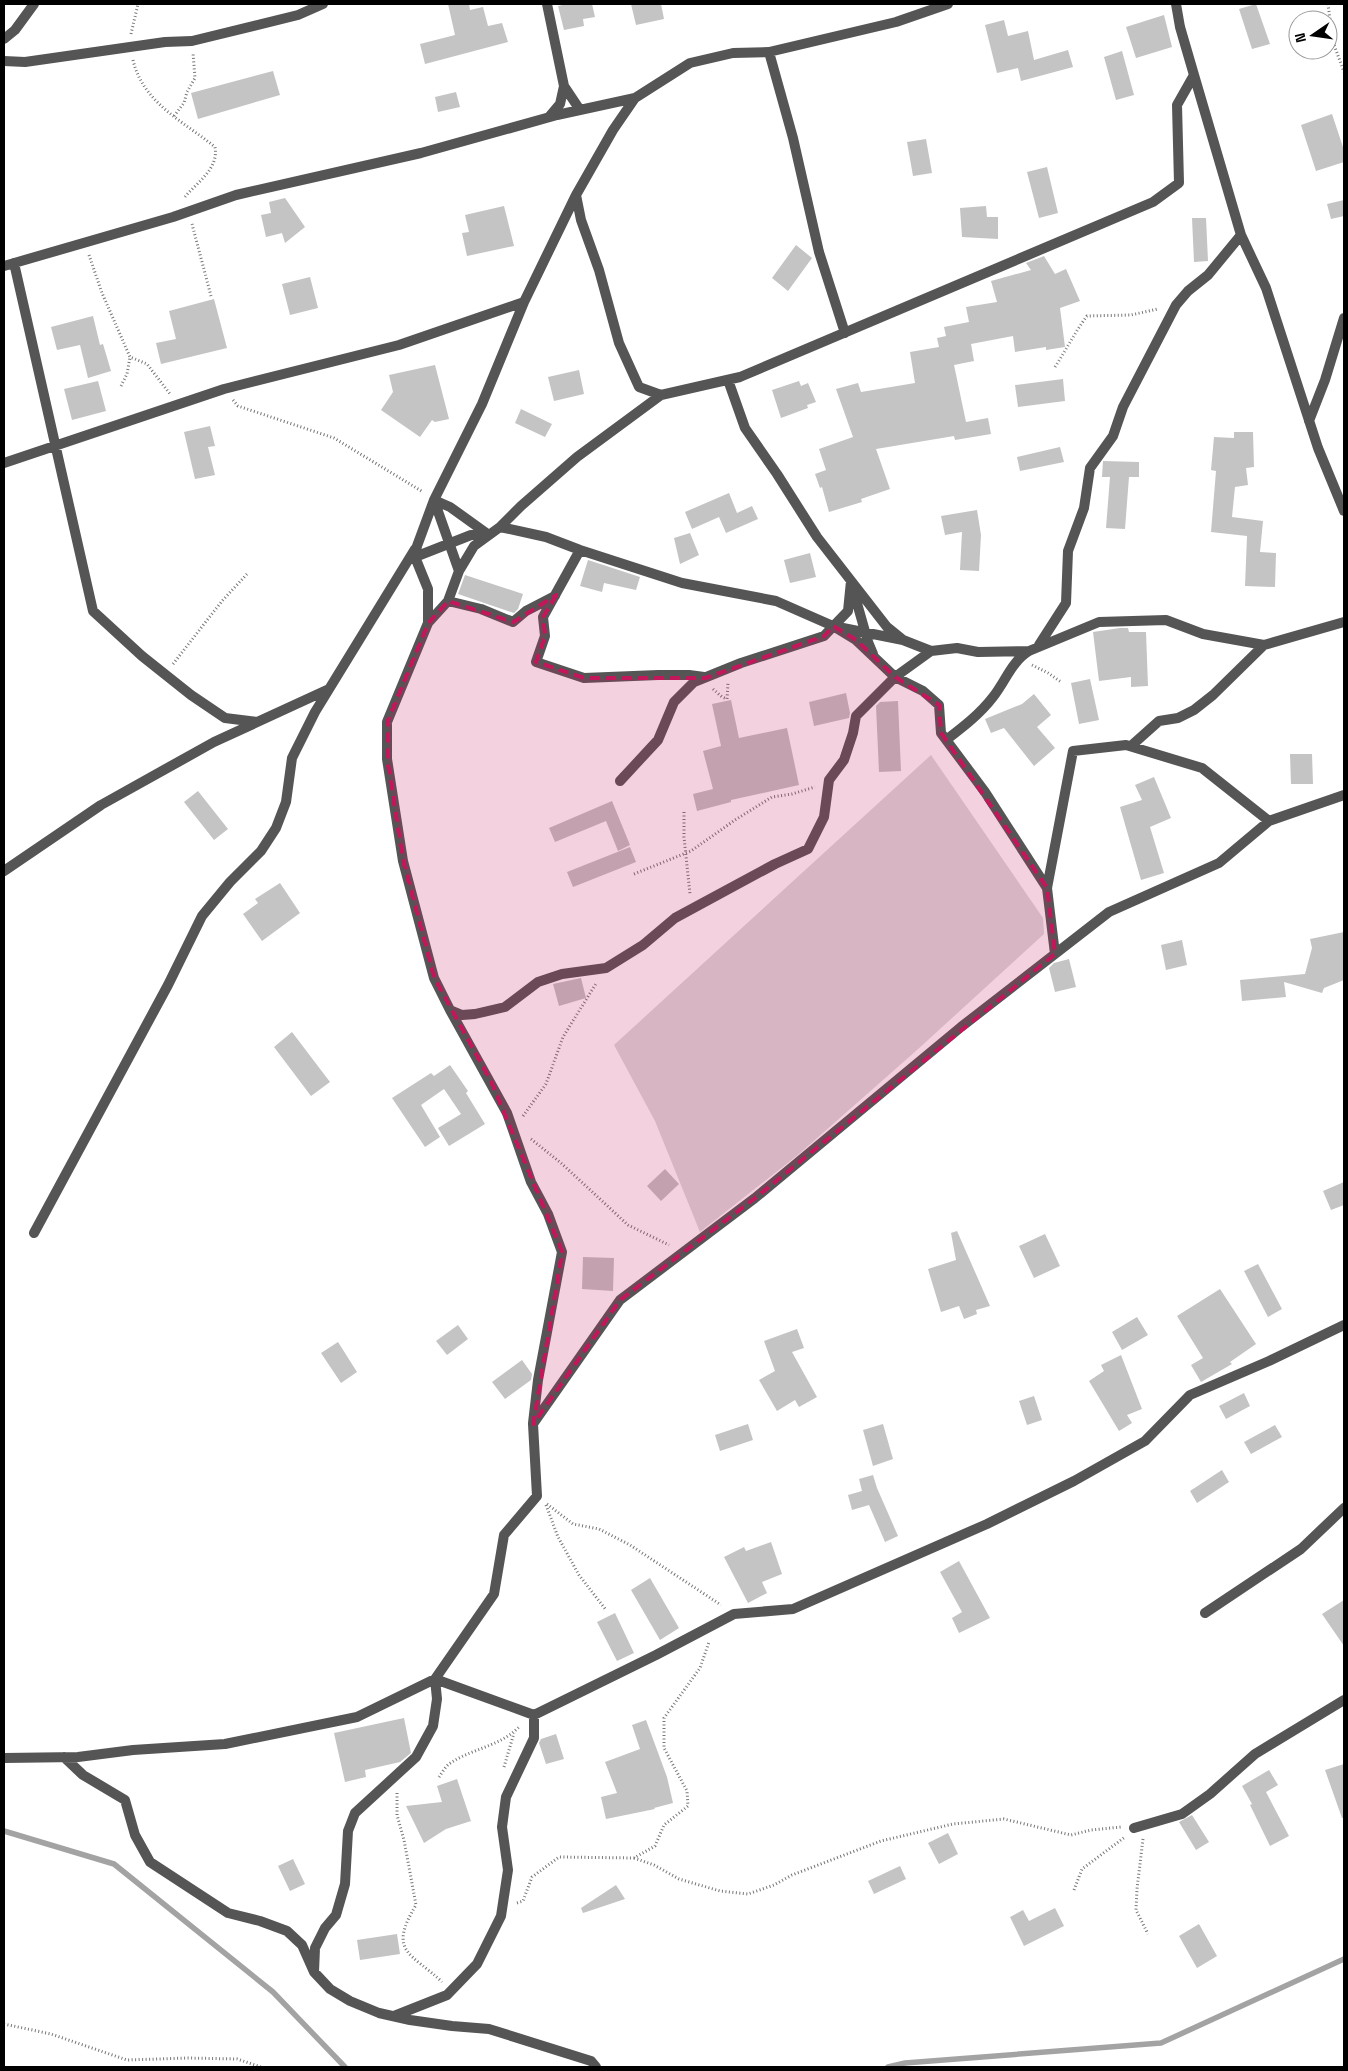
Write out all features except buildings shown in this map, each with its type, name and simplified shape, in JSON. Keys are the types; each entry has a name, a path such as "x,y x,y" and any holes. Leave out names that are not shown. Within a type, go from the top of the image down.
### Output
{"street":[{"path":"4,39 15,30 34,4"},
{"path":"4,61 25,62 131,46 192,41 298,15 323,4"},
{"path":"547,4 564,86 580,110"},
{"path":"257,722 225,718 191,695 93,611 55,447 9,265 187,212 236,195 421,153 548,118 635,98 690,63 733,53 769,52 896,22 948,4"},
{"path":"1176,4 1180,27 1241,235 1266,288 1318,448 1344,511"},
{"path":"769,52 793,138 819,252 845,333"},
{"path":"4,1758 78,1757 134,1750 225,1744 357,1717 435,1679 494,1594 504,1535 541,1499 533,1424 538,1380 562,1252 548,1214 532,1182 508,1113 434,978 403,861 387,759 387,722 428,623 448,600 459,571 474,546 500,527 577,457 661,395 740,377 1153,202 1179,183 1177,105 1194,75"},
{"path":"548,118 560,104 564,86"},
{"path":"428,623 428,589 415,557 417,546 434,500 482,404 524,302 576,195 613,130 635,98"},
{"path":"576,195 581,220 599,270 619,344 639,387 661,395"},
{"path":"1034,648 1066,603 1068,551 1084,508 1090,468 1112,436 1123,407 1176,305 1188,291 1208,275 1241,235"},
{"path":"4,463 224,389 399,345 524,302"},
{"path":"1309,421 1325,380 1344,318"},
{"path":"728,380 745,428 817,537 887,627 903,640"},
{"path":"434,500 450,507 489,535"},
{"path":"434,500 459,571"},
{"path":"500,527 546,537 682,583 776,601 834,626 856,640 895,677 923,691 939,705 940,733 985,792 1047,888"},
{"path":"415,557 471,535 489,535"},
{"path":"34,1233 168,985 202,916 230,882 261,852 276,828 286,802 292,758 315,712 417,546"},
{"path":"580,550 543,617 545,636 536,662 584,678 658,675 689,675 705,678"},
{"path":"620,781 658,740 674,702 694,682 741,662 824,636 848,611 851,582"},
{"path":"851,582 865,632 875,657"},
{"path":"448,600 481,609 513,622 526,611 556,595"},
{"path":"946,740 982,710 1021,657 1034,648 1100,622 1166,620 1203,634 1264,645 1344,622"},
{"path":"834,626 903,640 931,651 957,648 978,652 1034,648"},
{"path":"1131,746 1158,721 1178,718 1194,710 1213,695 1264,645"},
{"path":"450,1010 462,1015 505,1007 538,982 562,974 606,968 643,944 675,918 774,864 808,848 824,817 829,780 844,760 853,733 856,716 895,677 931,651"},
{"path":"4,871 101,805 214,742 330,688"},
{"path":"1055,954 1047,888 1073,751 1126,745 1202,768 1269,821"},
{"path":"533,1424 620,1300 755,1198 961,1028 1109,912 1219,863 1269,821 1344,795"},
{"path":"435,1679 534,1714 656,1655 734,1614 793,1608 987,1524 1074,1481 1145,1441 1190,1395 1344,1325"},
{"path":"1205,1613 1301,1549 1344,1508"},
{"path":"314,1972 315,1948 325,1928 336,1915 345,1884 348,1831 355,1813 416,1757 433,1726 437,1699 435,1679"},
{"path":"1134,1828 1182,1814 1210,1794 1255,1754 1344,1700"},
{"path":"393,2016 417,2008 451,1992 476,1964 501,1916 508,1870 502,1827 506,1797 534,1738 534,1714"},
{"path":"64,1757 83,1775 125,1800 135,1835 150,1862 228,1913 260,1921 287,1931 302,1945 314,1972 330,1989 350,2001 379,2013 393,2016 452,2026 489,2029 591,2061 596,2067"}],"path":[{"path":"138,4 132,30 131,46 135,67 146,92 174,116 215,146 214,165 183,200 211,296"},
{"path":"1328,4 1333,42 1344,72"},
{"path":"174,116 184,104 187,92 195,78 192,41"},
{"path":"85,242 102,294 130,357 127,374 121,386"},
{"path":"1055,367 1068,348 1075,332 1087,316 1131,315 1162,308"},
{"path":"130,357 147,364 169,391 175,406"},
{"path":"224,389 238,406 334,438 434,500"},
{"path":"164,673 188,647 222,601 248,573"},
{"path":"1021,657 1061,682"},
{"path":"634,874 686,853 772,797 813,788 829,780"},
{"path":"675,918 690,894 684,812"},
{"path":"606,968 562,1037 546,1084 513,1129 538,1143 628,1224 683,1252"},
{"path":"541,1499 573,1524 600,1529 630,1545 734,1614"},
{"path":"541,1499 578,1575 606,1610"},
{"path":"634,1858 655,1846 664,1825 688,1806 687,1790 664,1748 664,1718 700,1668 715,1624"},
{"path":"439,1777 449,1765 497,1743 513,1733 534,1714"},
{"path":"399,1785 396,1794 397,1815 404,1840 416,1905 406,1921 403,1938 407,1952 414,1960 442,1981 451,1992"},
{"path":"502,1908 523,1901 532,1877 559,1857 634,1858 654,1865 680,1879 720,1891 748,1894 774,1885 792,1874 880,1841 953,1824 1004,1820 1071,1835 1112,1827 1134,1828"},
{"path":"1148,1934 1136,1910 1143,1838 1151,1823"},
{"path":"1074,1890 1082,1869 1121,1841 1134,1828"},
{"path":"4,2024 51,2034 128,2060 237,2059 261,2067"}],"highlighted area":[{"path":"556,595 543,617 545,636 536,662 584,678 705,678 824,636 833,626 856,640 895,677 939,705 941,733 1047,888 1055,954 755,1198 620,1300 533,1424 562,1252 491,1082 434,978 403,861 387,759 387,722 428,623 448,601 513,622"}],"shaded area":[{"path":"931,755 1043,918 1044,934 799,1154 700,1232 655,1121 614,1045"}],"waterway":[{"path":"4,1831 114,1864 273,1992 345,2067"},
{"path":"888,2067 905,2063 1161,2043 1344,1959"}]}
